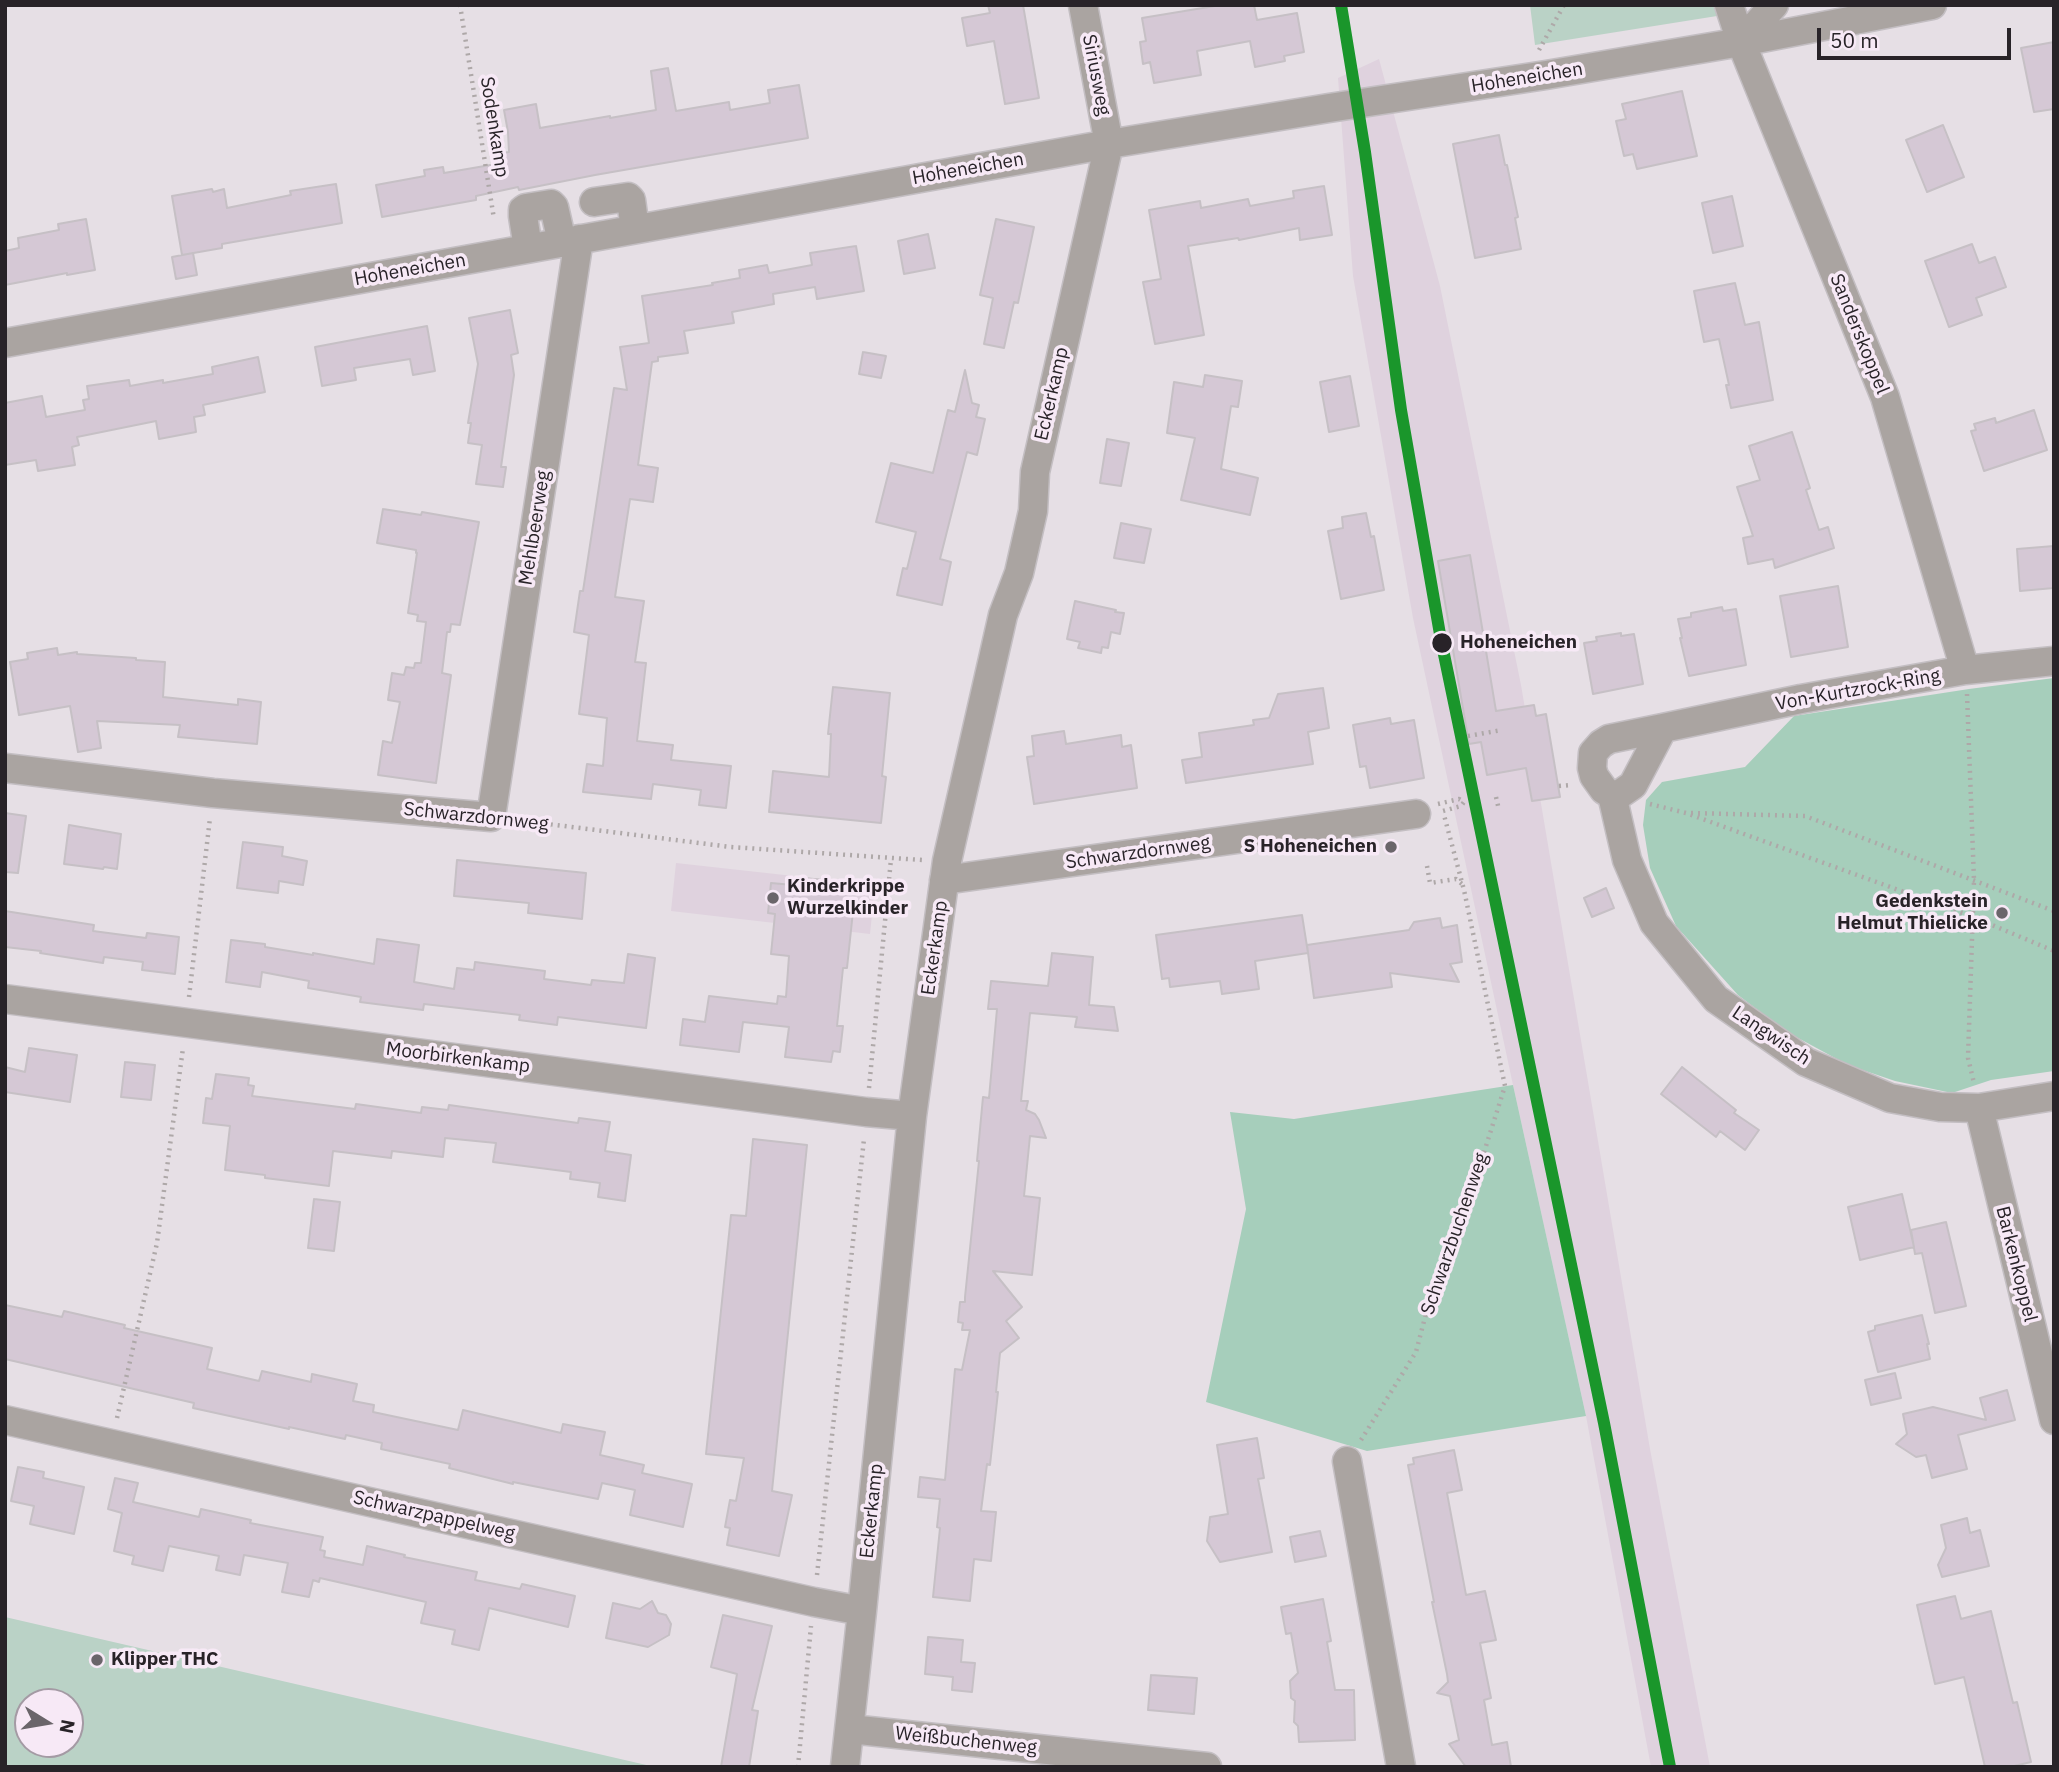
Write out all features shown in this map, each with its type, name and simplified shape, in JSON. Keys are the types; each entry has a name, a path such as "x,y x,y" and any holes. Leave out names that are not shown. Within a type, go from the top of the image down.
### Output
{"street":[{"name":"Siriusweg","path":"1083,5 1109,144"},
{"name":"Sanderskoppel","path":"1729,5 1741,42 1885,397 1965,670"},
{"path":"1741,42 1774,5"},
{"name":"Hoheneichen","path":"5,343 1109,144 1522,79 1741,42 1932,5"},
{"name":"Eckerkamp","path":"845,1767 912,1116 945,870 1003,615 1019,573 1028,536 1033,511 1035,472 1109,144"},
{"path":"594,202 628,197 631,200 635,229"},
{"path":"528,248 523,211 551,204 570,241"},
{"name":"Mehlbeerweg","path":"491,817 570,241"},
{"name":"Von-Kurtzrock-Ring","path":"1612,795 1604,790 1594,776 1591,761 1593,753 1609,739 1801,699 1965,670 2054,661"},
{"path":"1612,795 1627,790 1638,779 1663,728"},
{"name":"Schwarzdornweg","path":"5,768 213,793 491,817"},
{"name":"Langwisch","path":"1612,795 1627,860 1654,923 1716,999 1806,1062 1891,1098 1941,1107 1979,1108 2054,1096"},
{"name":"Schwarzdornweg","path":"945,870 1433,809"},
{"name":"Moorbirkenkamp","path":"5,999 912,1116"},
{"name":"Barkenkoppel","path":"1979,1108 2054,1420"},
{"name":"Schwarzpappelweg","path":"5,1420 862,1611"},
{"path":"1347,1461 1401,1767"},
{"name":"Weißbuchenweg","path":"850,1729 1207,1767"}],"path":[{"name":"Sodenkamp","path":"460,5 500,253"},
{"path":"1522,79 1564,5"},
{"path":"1968,713 1974,880 1968,1058 1979,1108"},
{"path":"1468,736 1502,730"},
{"path":"111,1444 157,1243 187,1022 213,793"},
{"path":"1612,795 1686,813 1973,917 2054,951"},
{"path":"1496,797 1499,810"},
{"path":"1459,799 1464,802 1453,809 1433,809 1459,799"},
{"name":"Schwarzbuchenweg","path":"1347,1461 1416,1352 1435,1279 1468,1203 1505,1086 1463,885 1433,809"},
{"path":"1686,813 1805,816 2054,911"},
{"name":"Schwarzdornweg","path":"491,817 731,847 891,859 945,870"},
{"path":"798,1767 891,859"},
{"path":"1427,866 1430,883 1456,880 1463,885"}],"shaded area":[{"path":"1379,59 1440,286 1521,685 1650,1449 1710,1767 1651,1767 1586,1416 1413,618 1353,276 1338,78"},
{"name":"Kinderkrippe Wurzelkinder","path":"676,863 875,885 870,934 671,911"}],"green space":[{"path":"1530,5 1713,5 1717,16 1535,45"},
{"path":"2054,678 2054,1071 1991,1080 1952,1093 1895,1081 1848,1065 1787,1032 1738,995 1676,926 1650,868 1643,825 1646,800 1662,782 1745,767 1794,716"},
{"path":"1513,1085 1586,1416 1367,1451 1206,1402 1246,1209 1230,1112 1294,1119"},
{"name":"Klipper THC","path":"5,1617 655,1767 5,1767"}],"building":[{"path":"988,5 1023,5 1039,98 1005,104 994,41 967,46 962,18 990,13"},
{"path":"1221,5 1254,5 1257,20 1297,13 1304,52 1284,56 1285,61 1255,67 1250,41 1197,51 1201,75 1154,83 1150,62 1143,64 1140,42 1146,41 1142,18"},
{"path":"2054,42 2054,109 2034,112 2021,48"},
{"path":"668,68 676,111 729,102 730,110 770,103 768,90 799,85 808,138 519,190 518,187 476,196 476,200 382,217 376,185 425,176 424,170 443,167 444,173 502,163 500,153 509,152 504,110 536,104 540,128 656,110 651,71"},
{"path":"1682,91 1697,156 1637,169 1633,154 1624,156 1616,121 1626,119 1622,104"},
{"path":"1943,125 1964,177 1927,192 1906,140"},
{"path":"1499,135 1518,217 1515,218 1521,249 1475,258 1453,144"},
{"path":"336,184 342,223 222,244 222,248 182,255 172,196 224,189 227,208 291,195 290,191"},
{"path":"1324,186 1332,235 1300,240 1299,228 1239,240 1238,238 1188,246 1204,335 1155,344 1143,282 1161,279 1149,210 1200,201 1201,208 1248,199 1250,206 1294,198 1293,191"},
{"path":"1732,196 1743,246 1713,253 1702,203"},
{"path":"86,219 95,270 5,285 5,251 19,248 18,238 59,230 58,224"},
{"path":"996,219 1034,227 1018,303 1014,302 1004,348 984,344 993,298 980,295"},
{"path":"928,234 935,268 904,274 898,241"},
{"path":"1972,244 1979,263 1995,257 2006,287 1976,298 1982,315 1949,327 1925,261"},
{"path":"856,246 864,291 817,299 815,287 773,294 774,304 732,312 734,323 684,331 688,353 658,357 658,361 652,362 638,465 658,468 653,502 630,499 615,597 644,601 635,662 646,663 637,741 673,745 671,760 731,766 726,808 699,805 701,790 653,784 651,799 583,792 587,764 603,766 607,718 579,714 589,635 574,632 580,591 583,591 614,388 627,390 620,347 649,343 642,296 740,278 739,270 767,265 769,273 812,265 810,253"},
{"path":"193,253 197,275 176,279 172,257"},
{"path":"1735,283 1745,325 1759,322 1773,400 1731,408 1719,339 1704,342 1694,291"},
{"path":"510,310 518,353 511,355 514,375 501,467 506,467 503,487 476,484 482,445 468,443 471,423 468,423 478,364 469,318"},
{"path":"427,326 435,371 413,375 410,359 354,368 356,380 322,386 315,347"},
{"path":"863,352 886,356 881,378 859,374"},
{"path":"258,357 265,392 203,405 205,415 194,417 196,432 159,439 156,421 77,437 79,445 72,447 75,465 38,471 36,460 5,465 5,403 42,396 46,417 85,410 83,400 89,399 87,386 129,380 130,386 163,380 163,383 213,374 212,367"},
{"path":"965,370 972,403 979,405 976,417 985,419 977,455 967,452 940,559 951,562 942,605 897,595 916,532 876,522 891,463 933,473 948,410 955,412"},
{"path":"1205,375 1242,381 1238,407 1231,406 1221,469 1258,478 1250,515 1181,500 1195,438 1167,433 1174,382 1203,387"},
{"path":"1350,376 1359,426 1329,432 1320,382"},
{"path":"2034,410 2047,450 1984,471 1971,431 1976,430 1974,424 1995,418 1996,423"},
{"path":"1792,432 1810,488 1806,490 1819,530 1828,527 1834,548 1775,568 1773,559 1748,564 1743,538 1753,536 1737,487 1760,480 1749,446"},
{"path":"1107,439 1129,443 1121,486 1100,483"},
{"path":"383,509 421,515 422,512 479,522 460,625 451,624 450,632 447,632 442,673 451,675 436,783 378,775 383,741 392,743 400,702 388,700 392,673 404,675 406,667 414,668 415,663 421,663 426,622 417,621 418,615 408,613 416,550 377,543"},
{"path":"1366,513 1371,537 1374,536 1384,590 1341,599 1328,531 1343,528 1342,517"},
{"path":"1121,523 1151,529 1144,563 1114,558"},
{"path":"2054,546 2054,588 2020,591 2017,549"},
{"path":"1470,555 1496,711 1534,705 1536,716 1546,714 1560,797 1532,801 1526,768 1487,775 1481,742 1469,744 1438,561"},
{"path":"1838,586 1848,647 1791,657 1780,596"},
{"path":"1075,601 1124,613 1120,634 1111,632 1108,648 1102,647 1101,653 1078,648 1080,642 1067,639"},
{"path":"1722,607 1723,611 1736,609 1746,665 1689,676 1678,619 1691,617 1691,613"},
{"path":"1621,633 1621,636 1634,634 1643,684 1593,694 1584,643 1597,641 1596,637"},
{"path":"57,648 58,655 77,652 165,662 163,697 238,705 238,699 261,702 257,744 178,737 180,725 97,721 101,748 78,752 70,706 19,715 10,662 28,659 27,653"},
{"path":"833,687 890,693 882,776 886,777 881,823 769,812 773,771 829,777 831,734 828,734"},
{"path":"1323,688 1329,728 1308,732 1313,764 1186,783 1182,760 1202,757 1199,733 1254,725 1253,720 1269,718 1278,694"},
{"path":"1390,718 1391,724 1414,720 1424,778 1370,788 1366,766 1360,767 1353,725"},
{"path":"1064,731 1066,744 1121,735 1122,747 1131,745 1137,788 1034,804 1027,757 1034,756 1032,736"},
{"path":"5,813 26,816 18,873 5,872"},
{"path":"69,825 121,834 117,869 64,864"},
{"path":"243,842 283,847 282,856 307,861 303,885 279,881 278,893 237,888"},
{"path":"457,860 586,873 582,919 528,913 529,903 454,896"},
{"path":"793,877 856,883 847,968 843,968 837,1026 843,1026 840,1052 833,1051 831,1062 785,1057 789,1027 743,1022 739,1052 680,1045 683,1019 705,1022 709,996 777,1004 778,996 786,997 789,956 771,954 775,914 768,913 771,883 793,885"},
{"path":"1606,888 1614,908 1592,917 1584,898"},
{"path":"5,911 94,925 93,931 146,938 147,933 179,937 175,974 142,970 143,962 104,957 103,963 5,947"},
{"path":"1302,915 1308,953 1255,961 1259,989 1222,994 1220,981 1170,987 1169,978 1162,979 1156,935"},
{"path":"1440,918 1442,928 1457,925 1462,962 1450,964 1459,982 1390,973 1392,987 1314,998 1307,945 1409,930 1414,922"},
{"path":"377,939 419,945 414,982 454,989 457,968 474,970 475,962 545,971 544,979 591,985 592,980 624,983 628,954 655,958 646,1028 558,1017 557,1025 519,1020 520,1015 424,1004 423,1010 360,1002 361,997 308,988 309,981 262,972 260,987 226,982 231,940 374,964"},
{"path":"1052,953 1093,957 1089,1005 1114,1007 1118,1031 1075,1027 1077,1017 1030,1013 1021,1101 1028,1101 1026,1110 1035,1114 1046,1138 1030,1136 1024,1196 1040,1198 1032,1275 993,1271 1022,1307 1006,1321 1019,1338 1000,1353 990,1465 987,1464 981,1511 996,1512 991,1561 974,1559 970,1601 933,1597 940,1499 918,1497 920,1477 945,1480 955,1369 962,1370 970,1330 962,1330 963,1323 958,1322 960,1302 965,1302 983,1097 989,1098 997,1009 988,1009 991,981 1048,986"},
{"path":"29,1048 77,1055 70,1102 5,1092 5,1067 25,1072"},
{"path":"125,1062 155,1065 151,1100 121,1097"},
{"path":"1682,1067 1736,1110 1734,1113 1759,1130 1745,1150 1720,1131 1716,1137 1661,1094"},
{"path":"216,1074 249,1078 248,1085 254,1086 252,1096 355,1109 356,1104 421,1113 422,1107 448,1110 449,1105 578,1123 579,1118 610,1122 605,1151 631,1155 625,1201 598,1197 600,1183 570,1179 571,1172 493,1162 496,1143 445,1138 443,1157 392,1151 391,1158 333,1151 329,1186 225,1170 230,1126 203,1123 206,1098 212,1099"},
{"path":"753,1139 807,1145 772,1491 792,1495 779,1556 727,1545 730,1528 725,1527 730,1500 736,1501 744,1458 706,1454 731,1215 746,1216"},
{"path":"1902,1194 1914,1247 1860,1260 1848,1207"},
{"path":"314,1199 340,1202 334,1251 308,1248"},
{"path":"1946,1222 1966,1306 1935,1313 1922,1253 1915,1254 1911,1230"},
{"path":"5,1305 62,1317 64,1311 212,1348 207,1369 259,1381 262,1371 311,1382 312,1374 357,1384 353,1401 374,1405 373,1412 458,1430 463,1410 561,1433 563,1424 605,1432 600,1455 644,1465 642,1473 692,1484 683,1527 630,1515 635,1490 602,1483 598,1499 513,1484 449,1468 450,1464 381,1449 382,1443 346,1435 345,1439 289,1429 193,1408 194,1403 5,1359"},
{"path":"1922,1315 1930,1359 1878,1372 1868,1332 1875,1330 1875,1326"},
{"path":"1895,1373 1901,1398 1871,1405 1865,1380"},
{"path":"2007,1390 2015,1420 1958,1435 1967,1469 1932,1478 1926,1455 1916,1457 1896,1444 1907,1434 1903,1414 1933,1407 1986,1420 1980,1398"},
{"path":"1257,1438 1264,1478 1258,1479 1272,1552 1220,1562 1207,1541 1210,1517 1228,1514 1217,1445"},
{"path":"1454,1450 1462,1490 1447,1493 1466,1595 1485,1591 1496,1640 1480,1643 1491,1698 1484,1700 1492,1745 1507,1742 1511,1767 1466,1767 1449,1744 1459,1740 1450,1696 1437,1693 1448,1682 1447,1674 1408,1465 1414,1464 1413,1458"},
{"path":"18,1467 44,1472 43,1478 84,1487 74,1534 30,1524 34,1506 11,1501"},
{"path":"115,1478 138,1483 133,1502 199,1517 201,1509 251,1520 250,1523 323,1537 320,1550 325,1551 324,1557 363,1565 367,1546 405,1555 404,1557 477,1572 475,1580 520,1589 522,1584 575,1596 568,1627 489,1608 479,1650 452,1644 455,1630 421,1623 426,1602 320,1578 319,1582 313,1580 309,1597 282,1592 288,1563 244,1555 240,1575 216,1570 219,1556 169,1546 163,1571 132,1564 134,1556 114,1551 122,1513 108,1509"},
{"path":"1967,1518 1970,1533 1980,1530 1989,1566 1942,1577 1938,1565 1946,1548 1941,1525"},
{"path":"1320,1531 1326,1556 1295,1562 1290,1537"},
{"path":"1955,1596 1961,1619 1991,1611 2013,1703 2017,1702 2031,1762 2010,1767 1985,1767 1964,1677 1935,1684 1917,1605"},
{"path":"1323,1599 1331,1641 1327,1642 1335,1690 1354,1690 1355,1740 1299,1742 1290,1681 1298,1673 1291,1633 1286,1634 1281,1607"},
{"path":"652,1601 658,1613 666,1615 671,1624 669,1635 648,1647 606,1638 613,1603 640,1609"},
{"path":"723,1615 772,1626 752,1710 758,1711 749,1767 721,1767 737,1674 711,1667"},
{"path":"928,1637 963,1640 961,1662 975,1663 972,1692 952,1690 953,1677 925,1674"},
{"path":"1151,1675 1197,1678 1194,1714 1148,1710"}],"transit line":[{"path":"1341,5 1365,152 1401,410 1441,640 1604,1423 1670,1767"}],"place":[{"name":"Hoheneichen","path":"1442,643"},
{"name":"S Hoheneichen","path":"1391,847"},
{"name":"Kinderkrippe Wurzelkinder","path":"773,898"},
{"name":"Gedenkstein Helmut Thielicke","path":"2002,913"},
{"name":"Klipper THC","path":"97,1660"}]}
